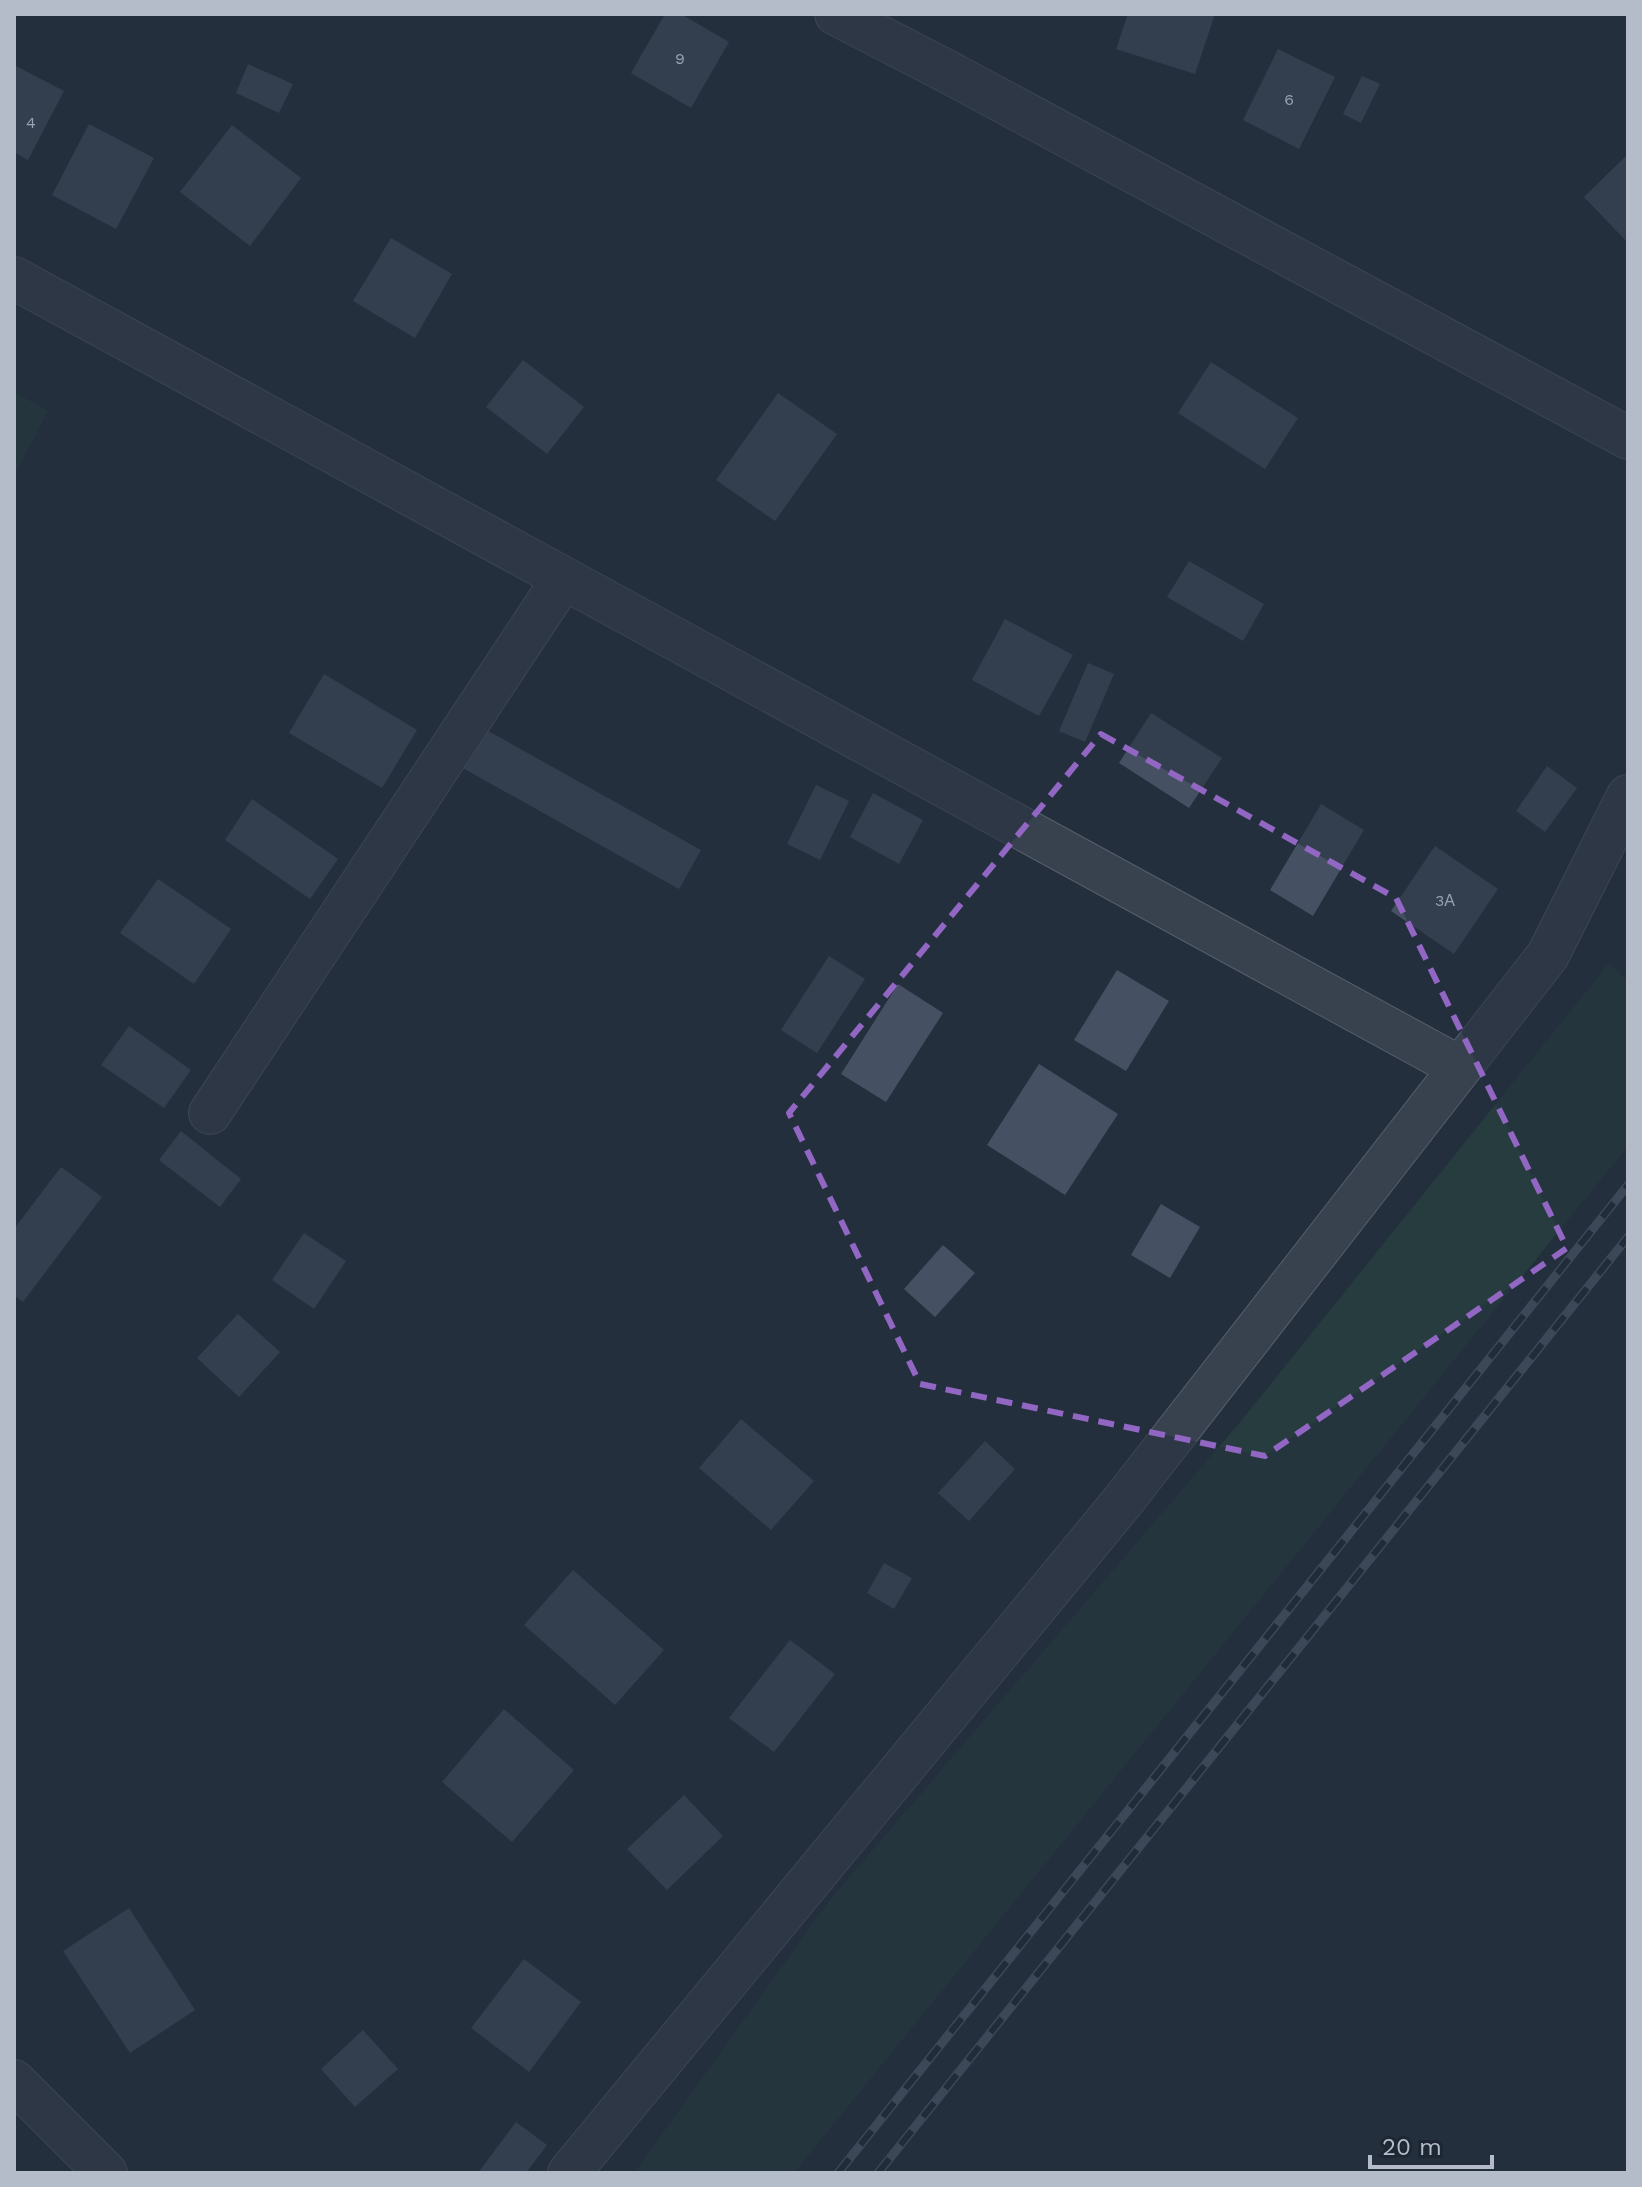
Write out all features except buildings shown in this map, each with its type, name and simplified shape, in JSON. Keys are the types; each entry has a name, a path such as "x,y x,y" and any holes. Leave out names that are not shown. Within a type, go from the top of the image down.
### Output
{"street":[{"path":"836,14 1628,438"},
{"path":"14,278 1459,1067"},
{"path":"210,1113 563,579"},
{"path":"569,2173 1123,1501 1548,955 1628,796"},
{"path":"14,2081 106,2173"}],"highlighted area":[{"path":"1101,734 1396,898 1567,1248 1265,1456 920,1384 789,1113"}],"green space":[{"path":"14,392 48,411 14,477"},
{"path":"1609,963 1628,981 1628,1146 794,2173 634,2173 829,1901 1241,1421"}],"railway":[{"path":"838,2173 1628,1185"},
{"path":"878,2173 1628,1237"}]}
